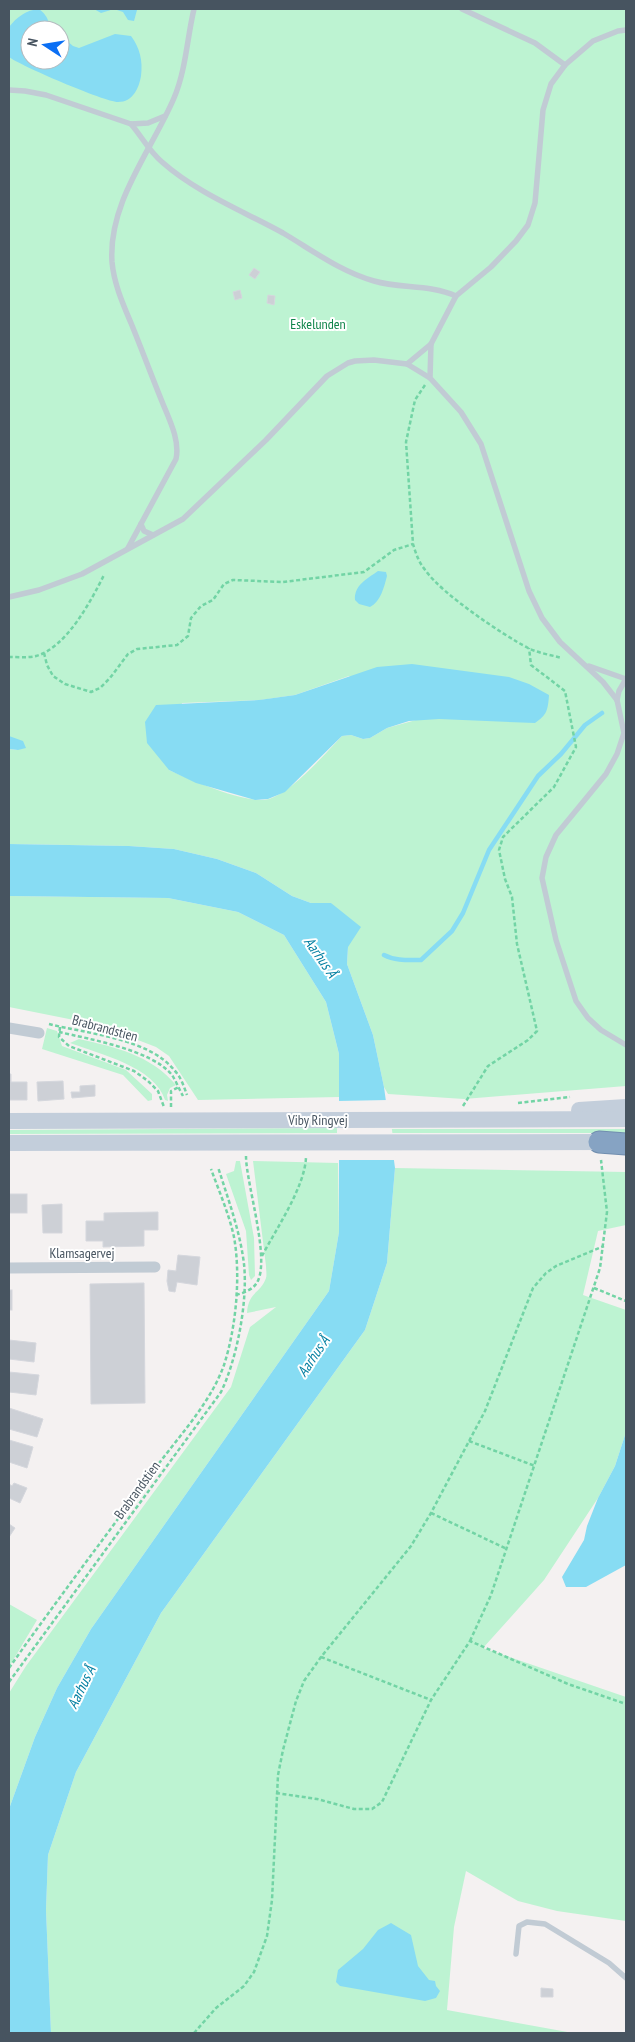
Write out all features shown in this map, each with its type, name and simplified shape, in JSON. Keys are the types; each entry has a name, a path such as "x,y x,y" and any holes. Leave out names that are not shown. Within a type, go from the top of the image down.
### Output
{"highway":[{"path":"599,1142 626,1143"}],"main road":[{"path":"484,1120 608,1107 626,1107"},
{"name":"Viby Ringvej","path":"9,1121 626,1119"},
{"name":"Viby Ringvej","path":"9,1143 599,1142"}],"street":[{"path":"9,1028 38,1033"},
{"name":"Klamsagervej","path":"9,1268 155,1267"}],"lane":[{"path":"128,548 176,459 178,449 165,410 117,288 112,263 112,242 116,221 147,148 175,96 182,73 194,9"},
{"path":"462,9 535,43 565,65"},
{"path":"406,364 431,344 456,296 492,267 528,225 535,203 539,148 546,96 550,84 565,65 593,41 618,31 626,30"},
{"path":"9,90 25,91 46,96 131,124 148,122 165,116"},
{"path":"131,124 147,148 165,165 194,185 283,233 338,266 374,281 434,289 456,296"},
{"path":"430,378 431,344"},
{"path":"9,597 39,590 82,574 183,519 266,440 327,376 338,368 355,361 386,361 406,364 430,378 461,412 481,444 529,591 542,618 560,642 610,690 617,700 624,733 617,754 606,774 556,835 548,848 542,878 556,940 576,1002 588,1018 601,1030 626,1045"},
{"path":"141,524 144,531 153,535"},
{"path":"585,665 626,679 619,691 617,700"},
{"path":"516,1954 519,1926 528,1922 545,1924 609,1963 626,1978"}],"path":[{"path":"430,378 415,400 406,442 412,544 416,556 427,573 448,593 529,648 585,665"},
{"path":"44,653 47,665 53,676 65,684 91,692 100,688 128,654 137,649 177,645 188,636 191,618 201,606 213,600 224,584 233,580 283,582 364,572 394,550 412,544"},
{"path":"9,658 36,656 60,642 93,597 104,574 108,559"},
{"path":"460,1119 463,1102 488,1066 528,1040 536,1031 517,944 512,897 500,861 499,850 503,837 554,786 576,747 564,691 535,670 531,665 529,648"},
{"name":"Brabrandstien","path":"168,1120 158,1092 148,1081 134,1071 68,1046 59,1037 60,1027 120,1040 155,1054 177,1072 187,1095"},
{"path":"59,1032 130,1050 159,1065 171,1074 183,1096"},
{"path":"172,1102 171,1091 179,1087"},
{"path":"514,1103 573,1096"},
{"path":"236,1294 244,1293 256,1285 259,1280 261,1257 257,1220 246,1165 246,1142"},
{"path":"261,1257 301,1182 306,1168 307,1142"},
{"path":"276,1793 317,1799 354,1809 372,1809 382,1802 431,1700 470,1640 491,1595 594,1288 604,1246 607,1212 599,1142"},
{"name":"Brabrandstien","path":"9,1682 221,1392 228,1378 234,1358 244,1293 244,1266 240,1241 218,1167"},
{"path":"9,1668 218,1381 224,1363 236,1294 237,1267 234,1238 227,1211 211,1169"},
{"path":"194,2033 216,2008 244,1986 254,1972 267,1936 272,1900 276,1793 282,1750 296,1701 304,1681 321,1657 411,1546 485,1411 533,1288 546,1273 556,1266 604,1246"},
{"path":"594,1288 626,1301"},
{"path":"469,1441 534,1466"},
{"path":"430,1513 507,1549"},
{"path":"470,1640 568,1684 626,1704"},
{"path":"321,1657 431,1700"}],"green space":[{"name":"Eskelunden","path":"9,9 626,9 626,1086 464,1099 388,1094 384,1087 373,1035 347,964 348,947 331,903 311,903 292,896 256,873 217,859 174,849 129,846 9,844 9,749 18,750 9,739","holes":["349,676 416,720 387,728 370,738 363,739 351,735 342,736 298,781 288,789 269,799 259,800 233,795 169,770 182,703 260,700 295,695"]},
{"path":"9,896 168,898 238,912 284,935 326,1002 339,1054 339,1097 198,1100 169,1056 156,1047 99,1025 9,1007"},
{"path":"47,1028 57,1031 62,1046 126,1070 152,1094 152,1100 148,1101 123,1075 42,1049"},
{"path":"79,1039 119,1049 144,1059 155,1066 176,1085 170,1088 167,1095 168,1101 165,1100 159,1089 150,1079 138,1070 111,1057 70,1043"},
{"path":"350,1128 350,1133 9,1134 9,1130"},
{"path":"379,1129 626,1129 626,1133 379,1133"},
{"path":"236,1161 240,1161 254,1238 255,1276 251,1280 246,1231 226,1174 234,1171"},
{"path":"253,1161 338,1163 339,1232 329,1291 91,1629 57,1688 35,1737 9,1809 9,1693 26,1666 231,1387 250,1327 276,1307 247,1313 252,1297 266,1278"},
{"path":"395,1168 626,1172 626,1225 598,1231 583,1295 626,1310 626,1432 615,1466 598,1498 544,1580 483,1648 626,1697 626,1921 557,1911 518,1901 466,1871 454,1927 447,2010 573,2033 51,2033 46,1910 48,1855 76,1772 161,1613 365,1330 387,1263"},
{"path":"9,1604 37,1620 9,1667"}],"water":[{"path":"39,9 47,20 20,20 20,63 9,57 9,27 15,20 30,11"},
{"path":"94,9 114,9 101,13"},
{"path":"114,9 137,9 134,21 128,20 123,12"},
{"path":"115,34 131,36 139,50 142,65 141,76 139,85 128,100 118,102 110,100 35,70 70,70 70,43 79,48"},
{"path":"378,571 386,572 387,576 379,597 370,607 359,604 355,600 355,595 359,586"},
{"path":"412,664 509,677 529,684 549,695 547,708 544,715 535,723 439,719 409,721 387,728 370,738 363,739 351,735 342,736 285,792 268,799 255,800 196,783 169,770 147,743 145,722 156,705 259,700 295,695 377,667"},
{"path":"9,736 23,741 26,748 18,750 9,749"},
{"name":"Aarhus Å","path":"9,844 129,846 174,849 217,859 256,873 292,896 311,903 331,903 361,927 348,947 347,964 373,1035 384,1087 395,1168 387,1263 365,1330 161,1613 76,1772 48,1855 46,1910 51,2033 9,2033 9,1809 35,1737 57,1688 91,1629 329,1291 339,1232 339,1054 326,1002 284,935 238,912 168,898 9,896"},
{"path":"626,1432 626,1565 586,1587 566,1587 562,1577 584,1540 587,1526 598,1498 615,1466"},
{"path":"391,1923 411,1935 418,1966 429,1980 435,1981 440,1991 436,1998 425,2001 340,1986 336,1982 338,1970 363,1949 378,1930"}],"pier":[{"path":"388,1100 396,1160 337,1160 337,1101"}],"building":[{"path":"254,268 260,272 255,279 249,275"},
{"path":"240,290 242,298 235,300 233,292"},
{"path":"268,295 275,296 274,305 267,303"},
{"path":"9,1074 11,1074 11,1082 27,1082 27,1100 9,1100"},
{"path":"63,1081 64,1099 38,1101 37,1082"},
{"path":"95,1085 95,1096 72,1098 71,1092 80,1092 80,1086"},
{"path":"9,1194 27,1194 27,1213 9,1213"},
{"path":"62,1204 62,1233 43,1233 42,1205"},
{"path":"158,1212 158,1230 144,1230 144,1246 103,1247 103,1241 86,1241 86,1221 104,1221 104,1213"},
{"path":"178,1255 200,1257 197,1285 177,1282 175,1292 169,1291 167,1281 168,1270 176,1271"},
{"path":"144,1283 145,1403 91,1404 90,1284"},
{"path":"9,1290 12,1290 12,1310 9,1310"},
{"path":"9,1340 36,1343 34,1362 9,1359"},
{"path":"9,1372 39,1375 36,1395 9,1392"},
{"path":"9,1408 43,1419 37,1437 9,1429"},
{"path":"9,1440 33,1447 27,1468 9,1462"},
{"path":"14,1483 27,1488 20,1503 9,1498 9,1484 12,1486"},
{"path":"9,1524 15,1528 9,1537"},
{"path":"541,1988 553,1989 553,1997 541,1997"}],"waterway":[{"path":"384,955 397,959 421,960 452,931 463,913 489,850 538,776 561,754 585,725 602,713"}]}
